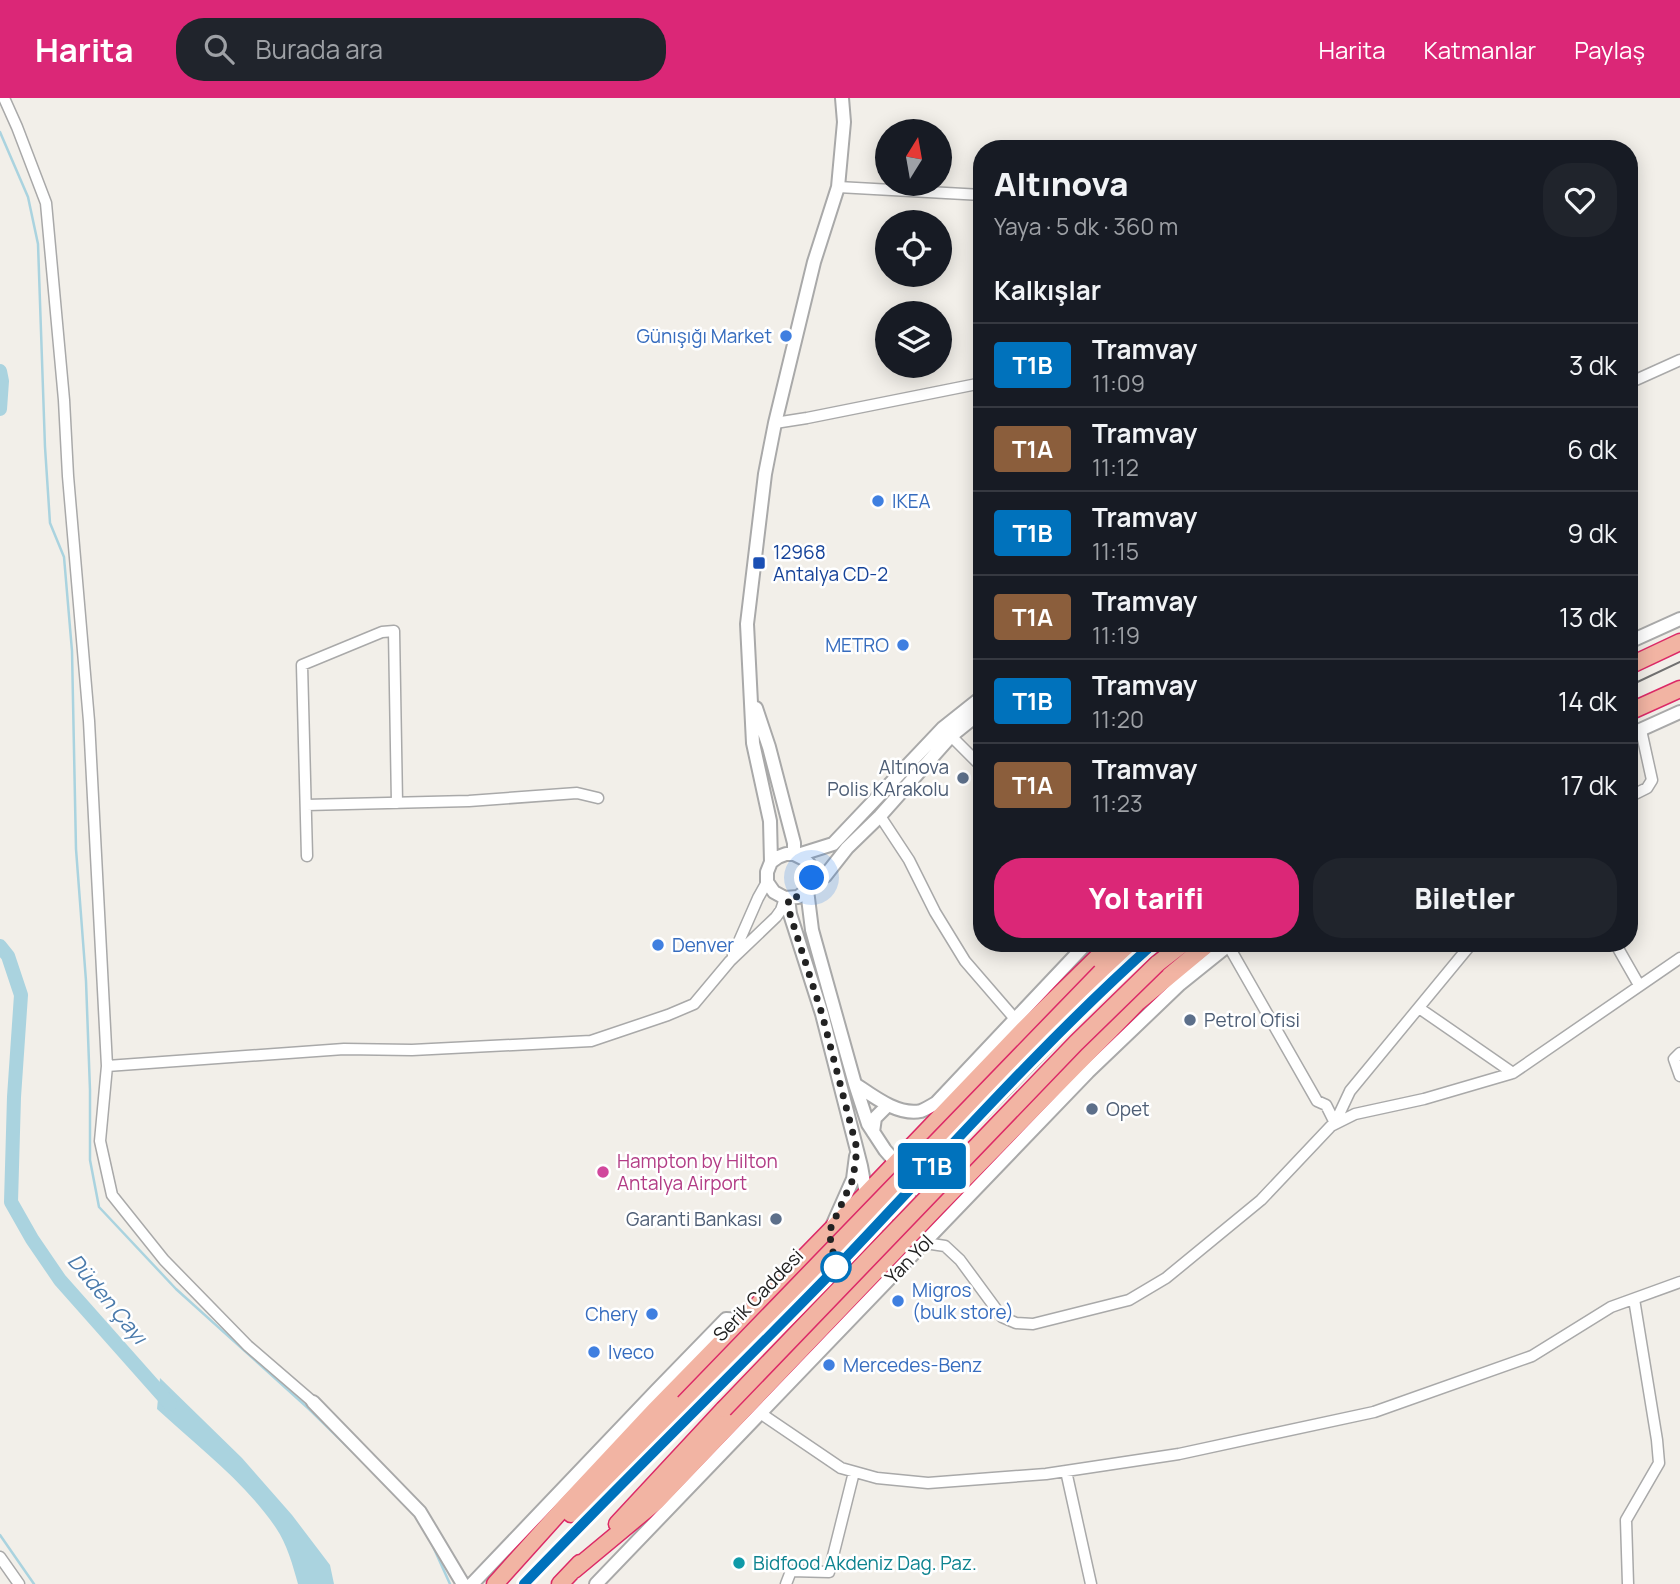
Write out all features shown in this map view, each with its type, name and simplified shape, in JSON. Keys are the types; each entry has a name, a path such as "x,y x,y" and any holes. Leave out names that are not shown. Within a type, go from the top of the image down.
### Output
{"highway":[{"path":"1638,662 1680,642"},
{"path":"1638,708 1680,689"},
{"path":"495,1584 516,1548 645,1420 736,1319 829,1232 1004,1049 1103,952"},
{"name":"Serik Caddesi","path":"501,1571 684,1403 1122,952"},
{"path":"560,1584 1066,1052 1172,952"},
{"path":"574,1570 657,1501 936,1208 1138,1002 1198,952"}],"street":[{"path":"4,98 18,127 46,203 89,721 107,1066 100,1142 111,1195 164,1260 248,1346 313,1402 420,1512 463,1584"},
{"path":"730,961 767,882 771,862 770,821 753,744 747,625 765,474 814,262 838,187 844,122 842,98"},
{"path":"838,187 973,194"},
{"path":"1638,379 1680,360"},
{"path":"775,423 973,385"},
{"path":"1638,639 1680,619"},
{"path":"307,856 302,665 382,632 394,631 397,803"},
{"path":"1638,646 1654,654"},
{"path":"751,694 769,747 796,855 809,864 812,878 809,887 812,930 868,1124 885,1150 936,1208 945,1246"},
{"path":"1647,704 1655,723"},
{"path":"771,862 786,854 796,855 833,844 973,706"},
{"path":"1638,728 1680,712"},
{"path":"767,882 774,892 786,898 798,897 825,876 846,848 880,816 947,732 973,716"},
{"path":"947,732 973,758"},
{"path":"1638,743 1652,780 1647,788 1638,792"},
{"path":"306,806 469,801 577,793 598,798"},
{"path":"880,816 909,860 935,912 965,961 1016,1020"},
{"path":"107,1066 344,1048 412,1050 592,1041 694,1004 730,961 776,917 786,898"},
{"path":"786,898 822,1014 866,1194 888,1227 907,1239 945,1246 960,1260 1002,1317 1016,1323 1033,1324 1129,1300 1166,1278 1261,1200 1318,1138 1335,1124 1354,1114 1424,1099 1513,1073 1680,958"},
{"path":"855,1084 888,1105 911,1112 924,1110 936,1103 1079,952"},
{"name":"Yan Yol","path":"596,1584 1088,1072 1180,984 1220,952"},
{"path":"1234,952 1317,1101 1326,1105 1335,1124"},
{"path":"1335,1124 1350,1091 1465,952"},
{"path":"1620,952 1639,985"},
{"path":"1419,1007 1513,1073"},
{"path":"1004,1049 1016,1020"},
{"path":"1680,1053 1674,1059 1680,1076"},
{"path":"873,1132 875,1118 888,1105"},
{"path":"829,1232 853,1179 857,1149"},
{"path":"771,1382 760,1413 841,1468 854,1472 877,1478 928,1483 1066,1471 1179,1454 1374,1412 1532,1356 1611,1307 1680,1282"},
{"path":"1628,1584 1626,1520 1659,1463 1634,1298"},
{"path":"695,1462 719,1455"},
{"path":"1066,1471 1091,1584"},
{"path":"786,1584 791,1571 829,1572 854,1472"},
{"path":"0,1557 19,1584"},
{"path":"472,1584 501,1571"}],"water":[{"path":"160,1378 242,1458 292,1515 330,1565 334,1584 298,1584 283,1541 264,1511 220,1466 157,1409"}],"waterway":[{"path":"0,132 28,197 38,244 50,523 64,557 72,651 76,849 86,981 90,1160 99,1207 176,1289 352,1451"},
{"name":"Düden Çayı","path":"0,371 0,409"},
{"name":"Düden Çayı","path":"0,946 8,956 21,995 11,1202 60,1280 170,1404"},
{"path":"0,1535 34,1584"},
{"path":"431,1542 450,1584"}],"tram line":[{"path":"1638,682 1680,662"},
{"name":"T1B","path":"524,1584 836,1268 1101,992 1144,952"},
{"path":"530,1584 1087,1014 1152,952"}],"place":[{"name":"Günışığı Market","path":"786,336"},
{"name":"IKEA","path":"878,501"},
{"name":"12968 Antalya CD-2","path":"759,563"},
{"name":"METRO","path":"903,645"},
{"name":"Altınova Polis KArakolu","path":"963,778"},
{"name":"Denver","path":"658,945"},
{"name":"Petrol Ofisi","path":"1190,1020"},
{"name":"Opet","path":"1092,1109"},
{"name":"Hampton by Hilton Antalya Airport","path":"603,1172"},
{"name":"Garanti Bankası","path":"776,1219"},
{"name":"Migros (bulk store)","path":"898,1301"},
{"name":"Chery","path":"652,1314"},
{"name":"Iveco","path":"594,1352"},
{"name":"Mercedes-Benz","path":"829,1365"},
{"name":"Bidfood Akdeniz Dag. Paz.","path":"739,1563"}],"route":[{"path":"812,878 803,894 788,898 790,914 822,1014 857,1149 853,1179 829,1232 836,1267"}]}
